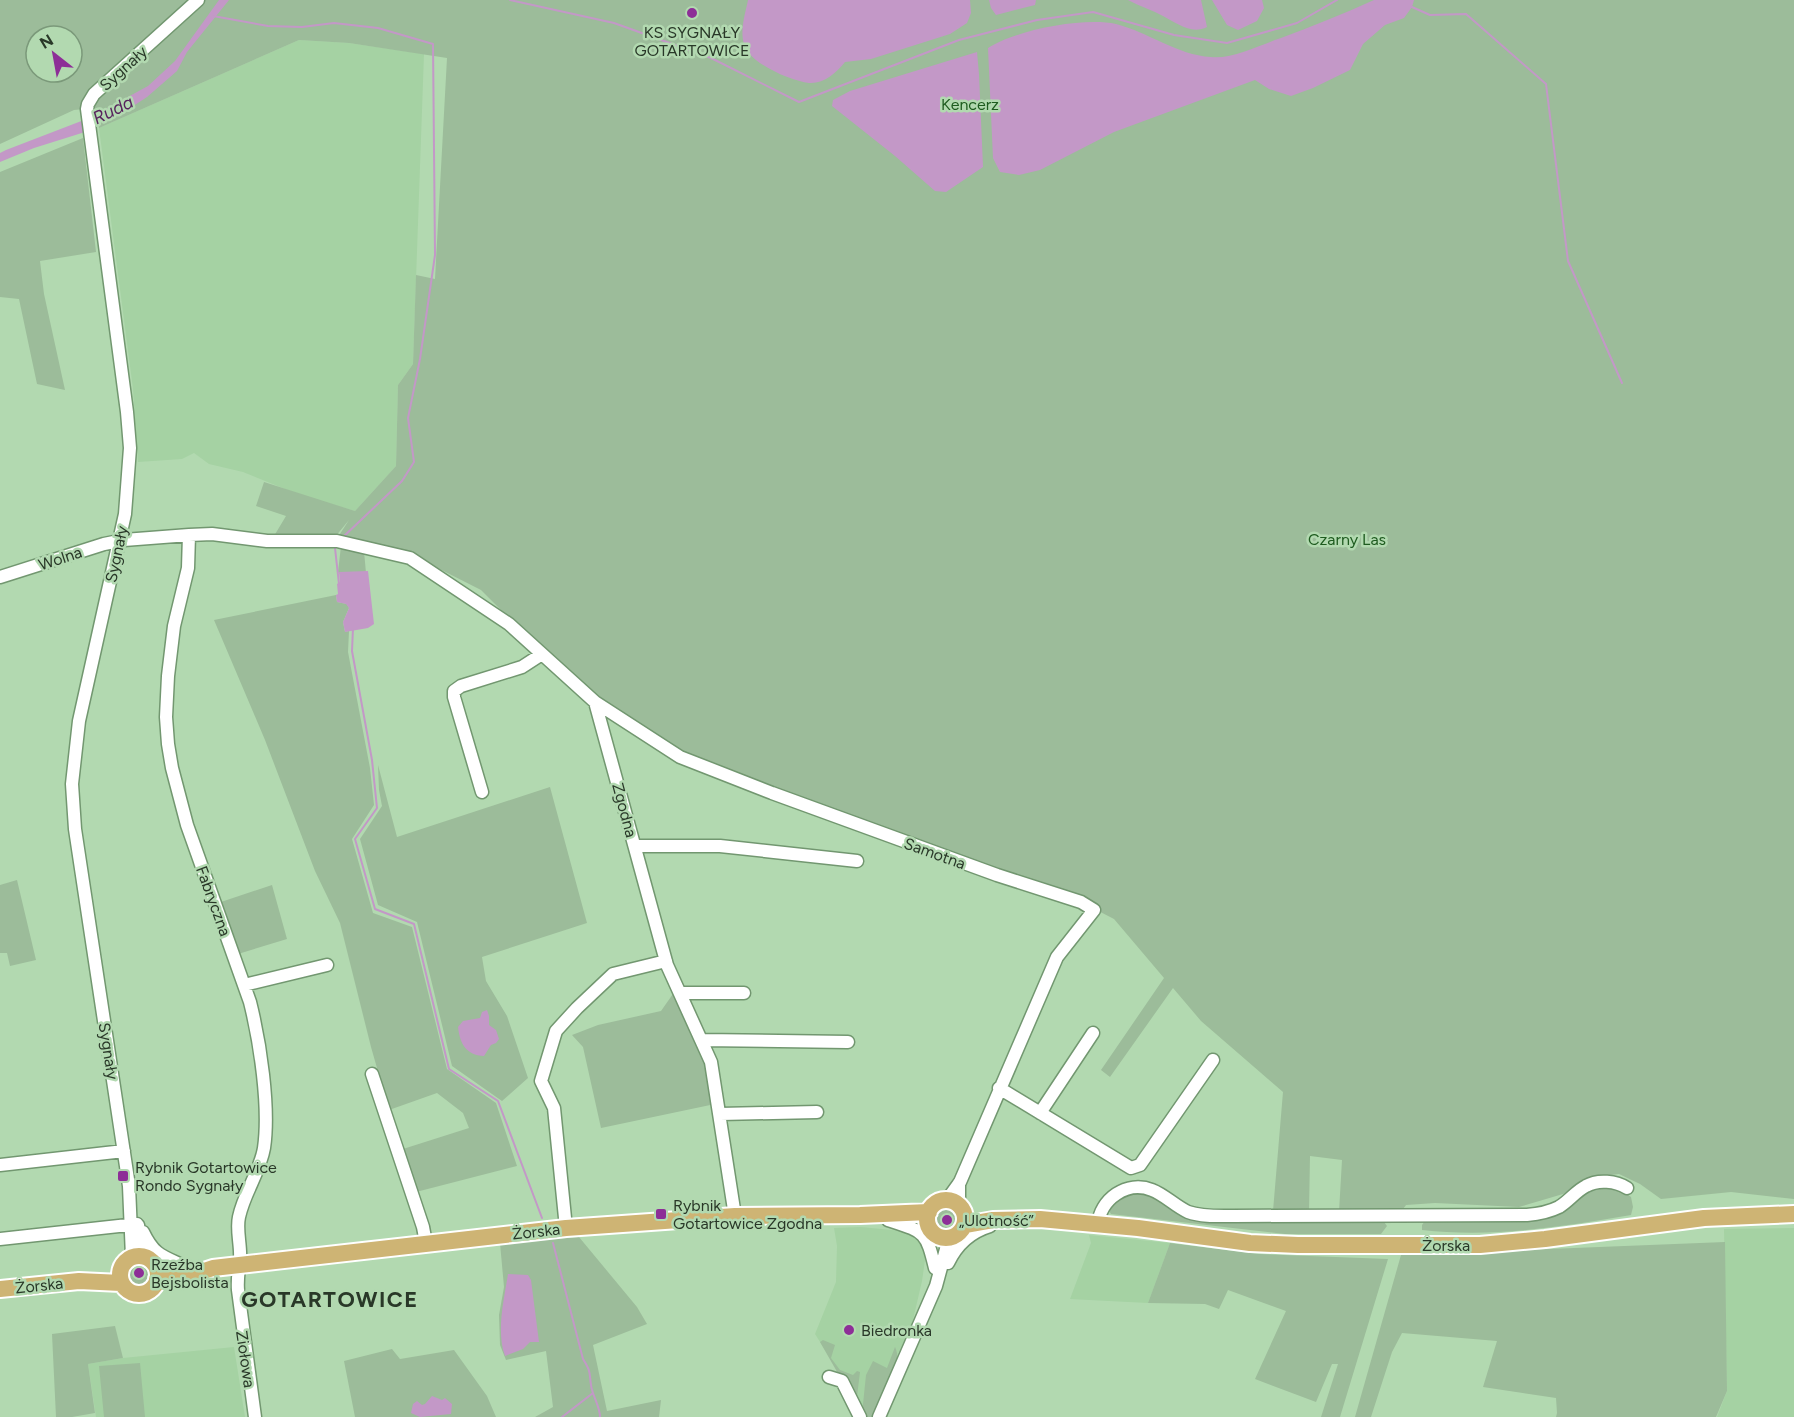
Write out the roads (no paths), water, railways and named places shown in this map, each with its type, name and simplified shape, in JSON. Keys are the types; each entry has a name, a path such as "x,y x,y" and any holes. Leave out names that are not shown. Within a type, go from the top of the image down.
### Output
{"main road":[{"path":"937,1202 959,1210 959,1234 936,1228 937,1202"},
{"name":"Żorska","path":"959,1210 1013,1219 1057,1220"},
{"name":"Żorska","path":"959,1210 1022,1214 1250,1244 1365,1245 1511,1243 1704,1218 1794,1214"},
{"name":"Żorska","path":"860,1215 936,1228"},
{"name":"Żorska","path":"167,1268 198,1273 213,1268 566,1228 735,1216 860,1215 936,1228"},
{"path":"138,1257 150,1259 167,1268 152,1289 141,1294 129,1292 120,1277 124,1262 138,1257"},
{"name":"Żorska","path":"167,1268 198,1265 213,1268"},
{"name":"Żorska","path":"0,1289 120,1277"}],"street":[{"name":"Sygnały","path":"138,1257 135,1224 76,839 72,784 79,721 125,514 130,448 87,109 94,94 198,0"},
{"path":"120,541 212,534 267,541 337,541 410,558 509,624 596,702"},
{"name":"Fabryczna","path":"189,535 188,568 174,627 168,676 166,717 168,744 187,825 255,1019 264,1090 266,1130 261,1159 239,1217 238,1265"},
{"name":"Wolna","path":"0,577 120,541"},
{"path":"482,792 453,697 454,691 461,686 522,667 542,654"},
{"name":"Zgodna","path":"596,702 666,961 711,1062 735,1216"},
{"name":"Samotna","path":"596,702 680,757 997,875 1082,902 1094,910 1057,957 960,1182 959,1210"},
{"path":"635,846 720,846 857,861"},
{"path":"566,1228 554,1108 542,1081 556,1032 577,1008 613,974 666,961"},
{"path":"244,985 327,965"},
{"path":"680,993 744,993"},
{"path":"1040,1113 1093,1033"},
{"path":"701,1040 848,1042"},
{"path":"999,1088 1131,1168 1140,1165 1213,1060"},
{"path":"372,1074 423,1227 426,1243"},
{"path":"720,1114 817,1112"},
{"path":"0,1165 124,1151"},
{"path":"1098,1225 1100,1214 1108,1200 1118,1193 1136,1187 1155,1191 1188,1211 1203,1215 1333,1216 1527,1215 1559,1207 1587,1185 1607,1182 1619,1183 1627,1188"},
{"path":"937,1272 965,1238 978,1230 1013,1219"},
{"path":"888,1220 921,1232 929,1244 937,1272"},
{"path":"0,1239 135,1224 167,1268"},
{"path":"879,1417 929,1299 937,1272 936,1228"},
{"name":"Ziołowa","path":"238,1265 240,1318 255,1417"},
{"path":"829,1377 842,1381 860,1417"}],"water":[{"name":"Ruda","path":"219,0 229,0 187,52 177,71 147,97 121,114 94,124 93,116 148,86 175,61"},
{"path":"748,0 970,0 971,13 967,23 950,34 871,59 845,62 829,77 820,82 809,83 773,71 755,60 749,53 743,41 743,24"},
{"path":"989,0 1036,0 1035,5 996,15"},
{"path":"1128,0 1201,0 1207,27 1195,30 1184,27"},
{"path":"1212,0 1262,0 1264,8 1257,21 1238,30 1227,25"},
{"path":"1374,0 1414,0 1404,18 1385,25 1363,44 1350,70 1313,88 1291,96 1269,89 1255,80 1114,132 1040,170 1019,175 1000,172 993,158 988,48 1000,42 1050,27 1102,22 1128,28 1186,52 1211,57 1229,56 1255,48"},
{"path":"977,52 983,167 946,192 935,191 832,106 833,100 850,91"},
{"path":"84,120 85,132 34,148 0,162 0,153 6,150"},
{"path":"368,571 374,624 368,628 345,632 343,622 349,608 346,604 337,602 339,572"},
{"path":"487,1010 489,1025 496,1030 499,1039 491,1045 484,1056 465,1048 460,1039 458,1027 463,1021 480,1018 482,1012"},
{"path":"508,1274 528,1275 531,1280 539,1342 530,1342 523,1349 505,1356 501,1326"},
{"path":"432,1396 442,1400 445,1398 452,1404 451,1414 420,1417 411,1413 413,1404 417,1401 422,1405 425,1404"}],"waterway":[{"path":"510,0 614,23 711,58 799,102 959,40 1037,20 1093,12 1174,35 1227,43 1297,23 1337,0"},
{"path":"1412,7 1430,15 1466,14 1546,84 1568,261 1622,383"},
{"path":"213,16 268,26 302,27 334,23 378,28 433,44 435,255 420,359 408,418 414,462 402,481 342,538"},
{"path":"335,548 339,584"},
{"path":"353,628 352,651 372,760 377,808 355,839 375,909 414,924 449,1069 498,1101 542,1218"},
{"path":"553,1243 600,1417"},
{"path":"562,1417 593,1393"}],"place":[{"name":"KS SYGNAŁY GOTARTOWICE","path":"692,13"},
{"name":"Rybnik Gotartowice Rondo Sygnały","path":"123,1176"},
{"name":"Rybnik Gotartowice Zgodna","path":"661,1214"},
{"name":"„Ulotność”","path":"947,1220"},
{"name":"Rzeźba Bejsbolista","path":"139,1273"},
{"name":"Biedronka","path":"849,1330"}],"district":[{"name":"GOTARTOWICE","path":"330,1299"}],"park label":[{"name":"Kencerz","path":"970,104"},
{"name":"Czarny Las","path":"1347,539"}]}
